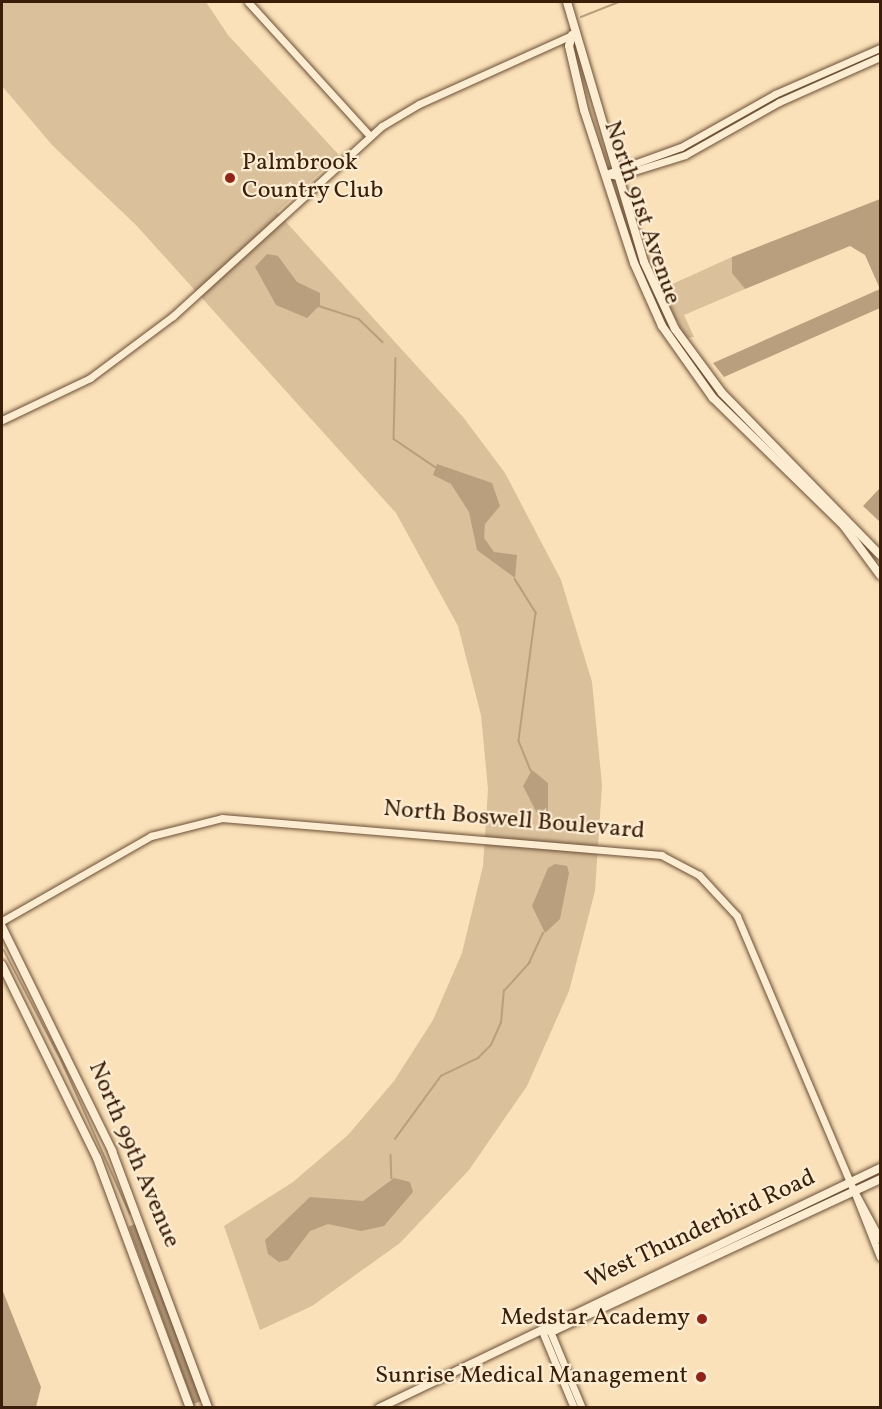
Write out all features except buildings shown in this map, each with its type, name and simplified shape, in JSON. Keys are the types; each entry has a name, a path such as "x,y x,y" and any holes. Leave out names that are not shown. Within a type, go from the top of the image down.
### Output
{"main road":[{"name":"North 91st Avenue","path":"567,2 572,34 644,262 689,351 722,393 880,555"},
{"name":"North 91st Avenue","path":"572,34 569,46 580,94 642,285 675,350 724,411 850,532 880,575"},
{"name":"North 99th Avenue","path":"2,927 116,1161 208,1407"},
{"name":"North 99th Avenue","path":"2,965 97,1158 190,1407"},
{"name":"West Thunderbird Road","path":"379,1407 542,1331 547,1324 880,1168"},
{"name":"West Thunderbird Road","path":"551,1332 880,1179"},
{"path":"599,1310 627,1286"},
{"path":"542,1331 551,1332"}],"street":[{"path":"248,2 370,136"},
{"path":"2,420 90,378 173,316 370,136 419,104 572,34"},
{"path":"616,172 681,147 775,94 880,48"},
{"path":"606,174 685,155 779,102 880,57"},
{"name":"North Boswell Boulevard","path":"2,921 160,832 222,818 661,855 699,875 737,916 850,1182 879,1243 880,1257"},
{"path":"547,1324 560,1365"},
{"path":"542,1331 571,1391 582,1407"},
{"path":"571,1391 574,1407"}],"shaded area":[{"name":"Palmbrook Country Club","path":"2,2 206,2 228,35 339,155 277,212 463,417 505,473 561,580 592,682 602,785 595,891 569,991 527,1086 469,1170 400,1243 312,1306 260,1330 224,1226 293,1182 348,1135 394,1081 433,1020 462,953 483,866 488,789 481,715 458,626 396,513 136,225 53,146 2,86"},
{"path":"880,199 880,289 865,255 850,246 745,289 732,273 732,257"},
{"path":"267,254 278,256 297,282 320,293 320,305 307,318 276,305 255,267"},
{"path":"732,257 733,273 745,289 684,315 694,337 686,338 659,290"},
{"path":"880,289 880,308 724,377 713,363"},
{"path":"437,464 492,483 500,506 485,524 484,538 494,552 517,555 515,578 477,550 469,512 451,484 433,475"},
{"path":"880,488 880,522 863,506"},
{"path":"532,770 548,783 548,821 540,819 523,786"},
{"path":"555,864 567,866 569,873 560,919 545,933 532,906 548,868"},
{"path":"394,1178 410,1182 413,1192 384,1226 361,1231 328,1224 310,1231 288,1260 279,1262 268,1254 265,1240 310,1197 363,1201"},
{"path":"138,1223 203,1401 193,1404 129,1226"},
{"path":"2,1289 41,1387 36,1407 2,1407"}],"waterway":[{"path":"581,17 619,2"},
{"path":"319,306 359,319 383,342"},
{"path":"396,358 394,439 435,467"},
{"path":"515,579 536,613 519,741 531,771"},
{"path":"395,1139 441,1076 478,1058 491,1045 501,1023 504,991 529,963 543,933"},
{"path":"4,950 62,1061 130,1213"},
{"path":"391,1155 392,1178"}],"place":[{"name":"Palmbrook Country Club","path":"230,178"},
{"name":"Medstar Academy","path":"702,1319"},
{"name":"Sunrise Medical Management","path":"701,1377"}]}
